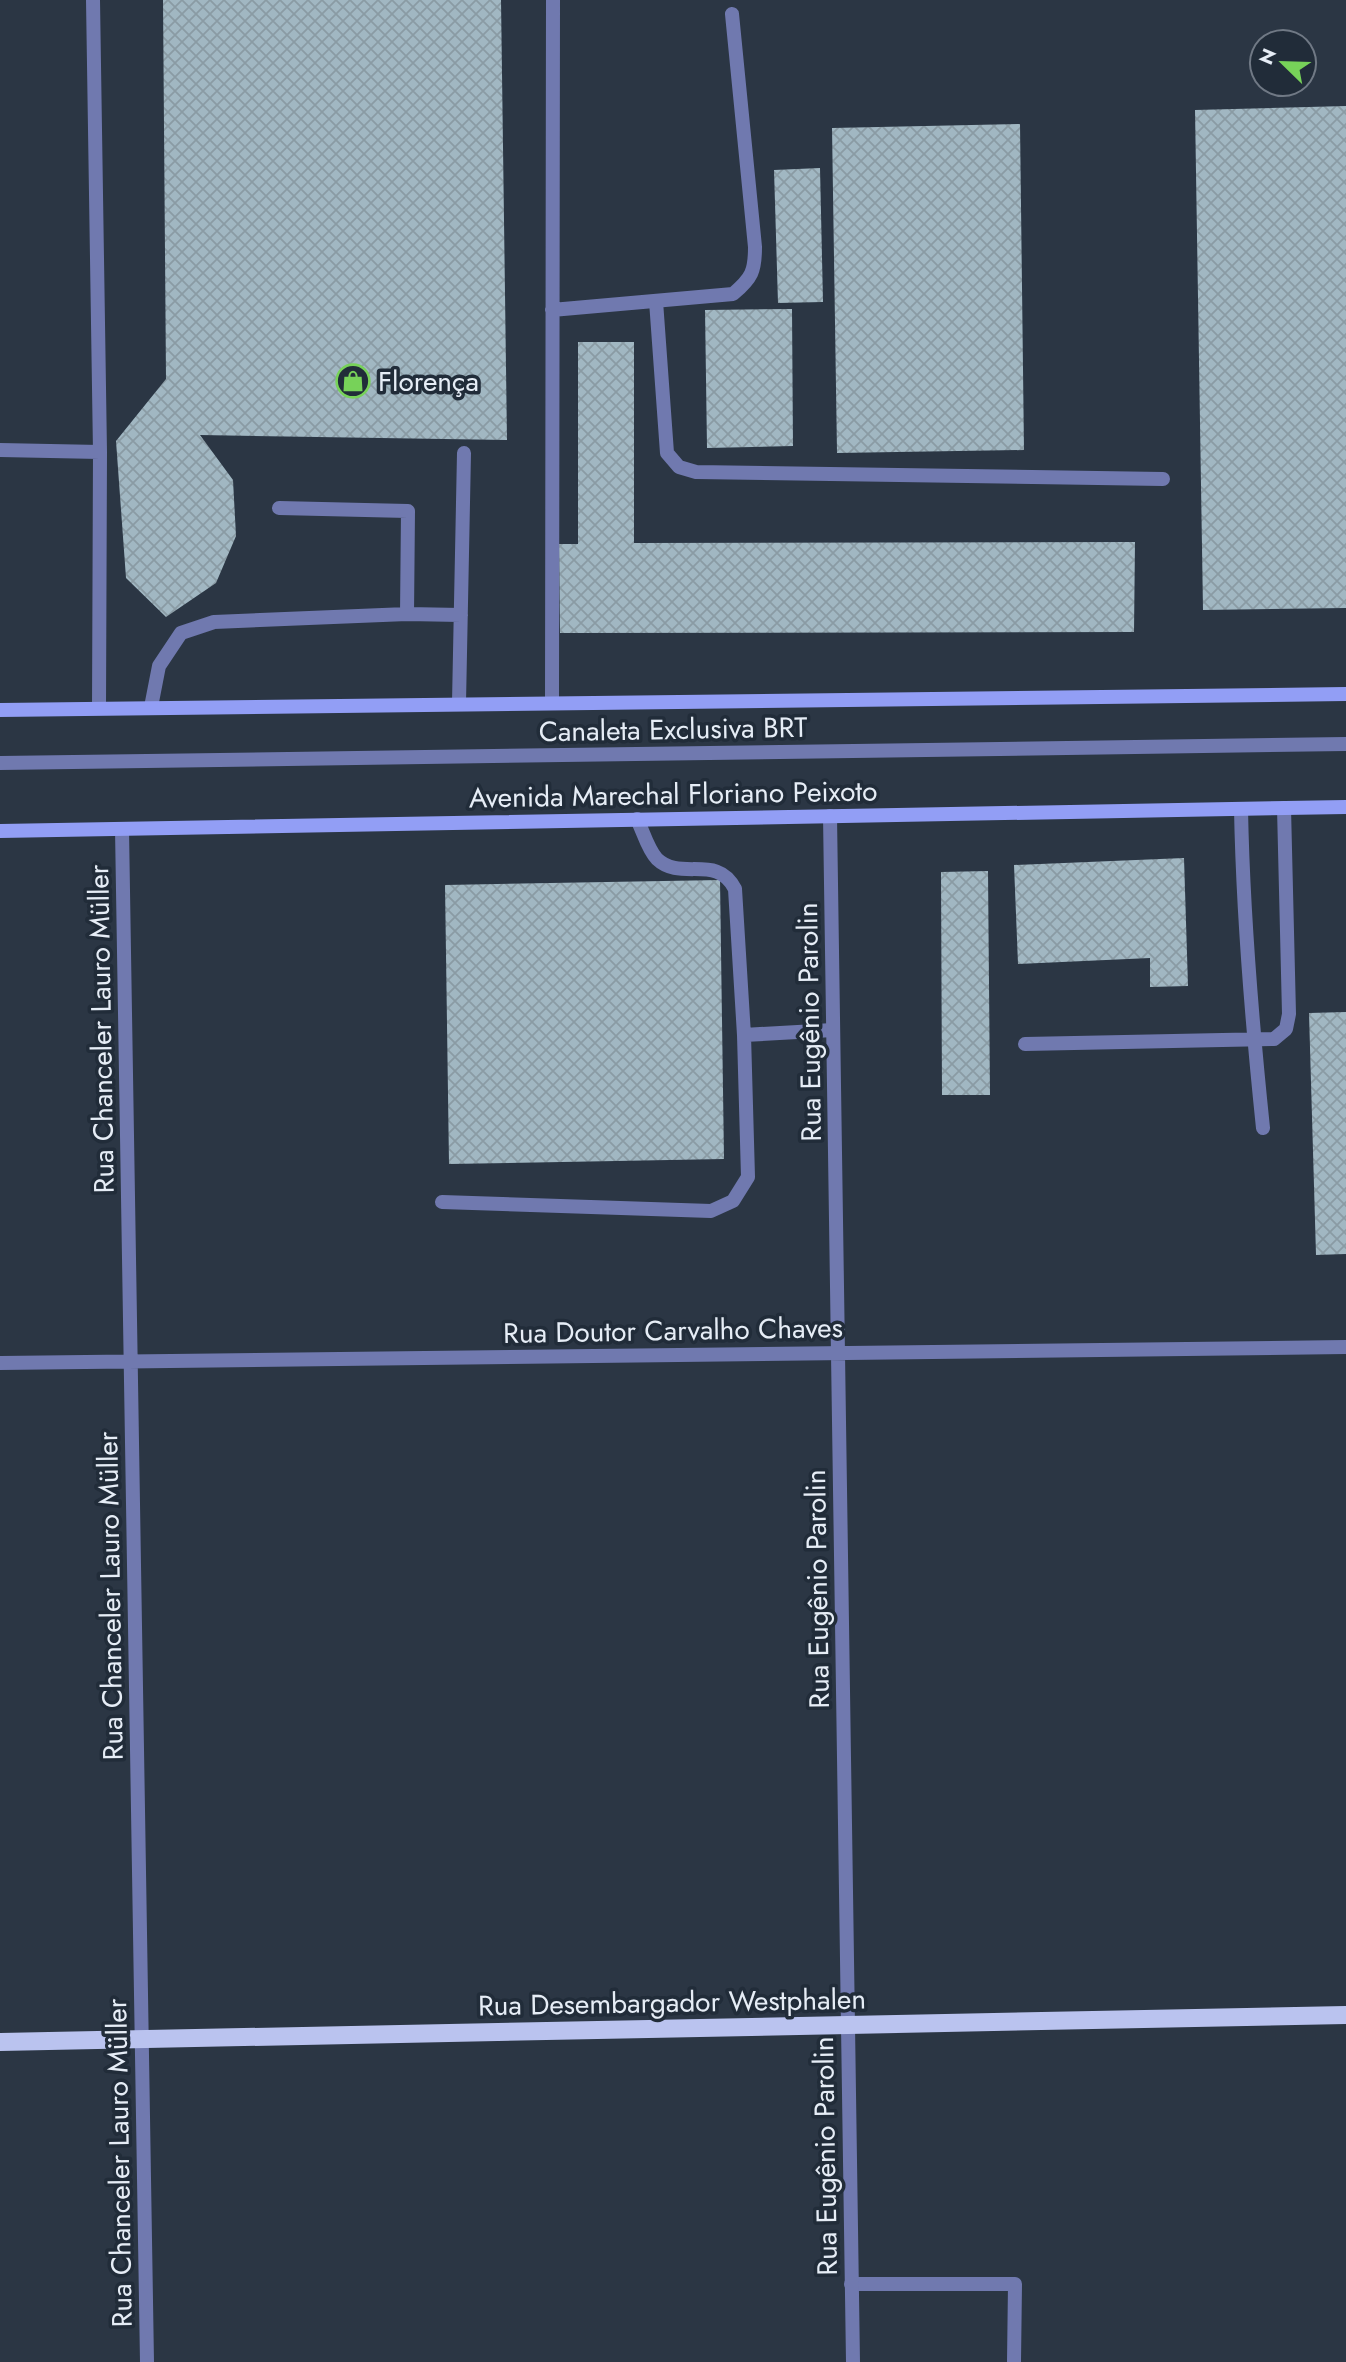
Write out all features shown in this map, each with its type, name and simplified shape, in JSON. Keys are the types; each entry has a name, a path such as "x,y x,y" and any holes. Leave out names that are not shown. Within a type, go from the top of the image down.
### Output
{"main road":[{"name":"Rua Desembargador Westphalen","path":"0,2042 1346,2015"}],"street":[{"path":"93,0 100,452 99,708"},
{"path":"552,702 553,0"},
{"path":"552,310 733,294 746,283 755,267 732,14"},
{"path":"656,301 667,453 679,467 696,472 1163,480"},
{"path":"0,450 100,452"},
{"path":"459,703 464,453"},
{"path":"279,509 408,510 407,614"},
{"path":"151,707 159,666 181,633 214,622 407,614 461,615"},
{"path":"0,709 1346,694"},
{"name":"Canaleta Exclusiva BRT","path":"0,764 1346,744"},
{"name":"Avenida Marechal Floriano Peixoto","path":"0,831 1346,807"},
{"path":"1025,1044 1274,1039 1286,1029 1289,1014 1284,808"},
{"path":"1241,809 1254,1039 1263,1128"},
{"name":"Rua Eugênio Parolin","path":"830,816 853,2362"},
{"path":"442,1202 711,1211 733,1201 748,1177 744,1035 735,888 729,877 713,870 682,869 668,866 656,859 637,819"},
{"name":"Rua Chanceler Lauro Müller","path":"122,829 147,2362"},
{"path":"744,1035 833,1030"},
{"name":"Rua Doutor Carvalho Chaves","path":"0,1363 1346,1347"},
{"path":"851,2284 1015,2284 1014,2362"}],"building":[{"path":"163,0 501,0 507,440 200,435 233,480 236,536 216,583 166,617 126,578 116,441 166,379"},
{"path":"1346,106 1346,608 1203,610 1195,110"},
{"path":"1020,124 1024,450 837,453 832,128"},
{"path":"820,168 823,302 778,303 774,170"},
{"path":"792,309 793,446 707,448 705,310"},
{"path":"578,342 634,342 634,543 1135,542 1134,632 560,633 559,544 578,544"},
{"path":"1184,858 1188,986 1150,987 1150,958 1018,964 1014,865"},
{"path":"988,871 990,1095 942,1095 941,872"},
{"path":"720,880 724,1159 449,1164 445,885"},
{"path":"1346,1012 1346,1254 1316,1255 1309,1013"}],"place":[{"name":"Florença","path":"353,381"}]}
